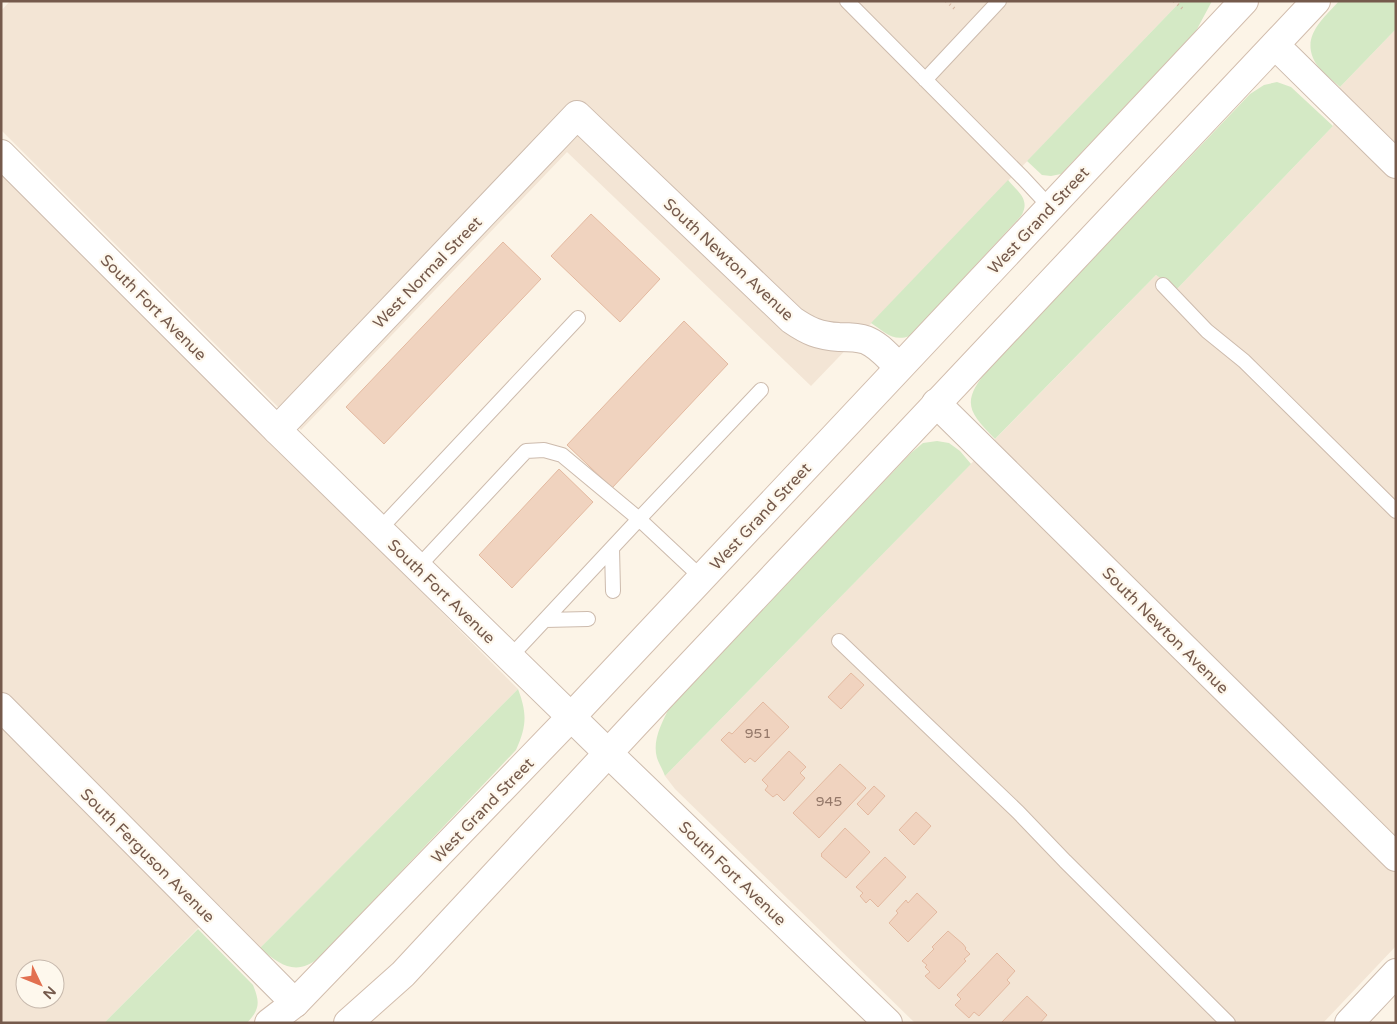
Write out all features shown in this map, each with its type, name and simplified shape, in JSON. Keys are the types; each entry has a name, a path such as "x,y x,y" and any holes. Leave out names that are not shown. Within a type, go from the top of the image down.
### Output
{"street":[{"name":"West Grand Street","path":"269,1023 295,1003 571,717 1244,1"},
{"path":"348,1023 404,974 608,753 1316,1"},
{"path":"1275,45 1396,164"},
{"name":"South Newton Avenue","path":"577,115 792,320 805,329 817,334 868,340 899,367"},
{"name":"West Normal Street","path":"277,430 577,115"},
{"name":"South Fort Avenue","path":"1,154 379,530 888,1023"},
{"name":"South Newton Avenue","path":"936,404 1396,857"},
{"name":"South Ferguson Avenue","path":"1,707 295,1003"},
{"path":"1349,1023 1396,973"}],"lane":[{"path":"847,1 1050,207"},
{"path":"926,80 999,1"},
{"path":"1163,285 1207,331 1244,361 1396,511"},
{"path":"379,530 578,318"},
{"path":"510,657 761,390"},
{"path":"418,567 526,451 544,450 562,456 639,519 702,578"},
{"path":"612,548 613,591"},
{"path":"545,620 588,619"},
{"path":"839,641 1018,812 1228,1023"}],"path":[{"path":"946,1 955,9"},
{"path":"1174,1 1185,11"}],"shaded area":[{"path":"10,1 1181,1 811,386 567,152 301,430 1,130 1,11"},
{"path":"1396,29 1396,946 1323,1023 915,1023 675,789 665,776 1156,275 1176,290 1333,126 1340,87"},
{"path":"1,169 518,689 260,948 220,906 104,1023 1,1023"}],"green space":[{"path":"1181,1 1212,1 1196,31 1061,174 1042,175 1027,161"},
{"path":"1339,1 1396,1 1396,29 1340,87 1317,65 1310,46 1315,30 1320,22"},
{"path":"1277,82 1291,87 1333,126 1176,290 1156,275 995,439 978,420 971,405 971,397 980,379 1250,94 1264,85"},
{"path":"1008,180 1024,201 1024,210 1021,216 910,336 904,338 893,337 871,323"},
{"path":"937,441 949,443 960,451 971,464 665,776 657,758 656,745 663,720 669,708 911,453 923,443"},
{"path":"518,689 525,719 516,750 321,956 304,966 289,967 275,960 260,948"},
{"path":"198,929 253,985 258,1005 247,1023 104,1023"}],"building":[{"path":"591,214 660,279 620,322 551,256"},
{"path":"503,242 541,279 384,444 346,407"},
{"path":"684,321 728,364 612,488 567,445"},
{"path":"559,469 593,502 512,588 479,555"},
{"path":"851,673 864,685 841,709 828,697"},
{"path":"763,702 789,727 755,762 750,758 745,763 721,740 729,732 732,734"},
{"path":"789,751 806,767 800,773 805,778 784,801 777,794 773,797 765,790 768,786 762,780"},
{"path":"840,764 866,788 819,838 793,813"},
{"path":"874,786 885,796 868,815 857,804"},
{"path":"916,812 931,826 914,845 899,830"},
{"path":"845,828 870,852 846,878 821,856"},
{"path":"885,857 906,877 878,907 870,899 866,903 860,896 863,893 856,887"},
{"path":"917,893 937,912 908,942 889,923 898,913 896,911 906,900 908,903"},
{"path":"948,931 963,944 970,954 964,959 966,961 939,989 925,976 930,972 925,967 927,965 922,961 934,949 932,947"},
{"path":"997,953 1015,971 1007,980 1010,983 979,1016 974,1012 969,1018 955,1005 961,999 957,995"},
{"path":"1027,996 1047,1015 1040,1023 1001,1023"}]}
